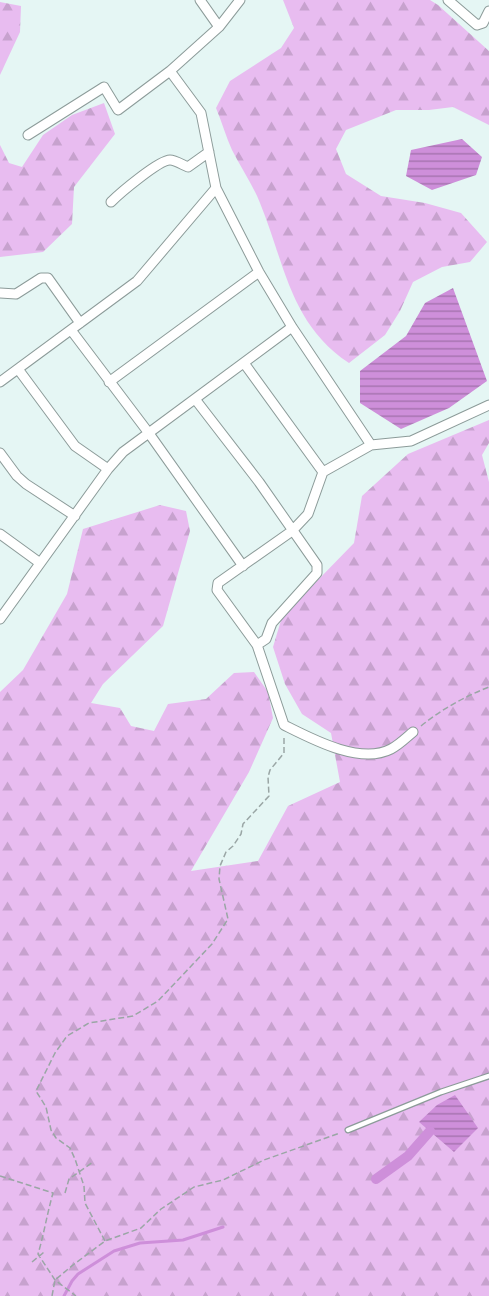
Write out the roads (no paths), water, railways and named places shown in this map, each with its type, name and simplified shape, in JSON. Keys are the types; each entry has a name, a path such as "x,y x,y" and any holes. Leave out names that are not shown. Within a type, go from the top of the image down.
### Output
{"street":[{"path":"200,0 219,27"},
{"path":"28,135 104,87 118,110 170,71 219,27 240,0"},
{"path":"448,0 477,25 483,23 489,11"},
{"path":"170,71 201,113 216,188 259,272 292,327 371,445"},
{"path":"111,202 124,189 164,162 174,161 188,167 209,152"},
{"path":"0,381 137,281 216,188"},
{"path":"109,382 259,272"},
{"path":"0,293 16,294 41,278 48,278 80,323"},
{"path":"1,615 108,469 123,452 292,327"},
{"path":"71,330 148,432 243,566"},
{"path":"244,363 323,472"},
{"path":"18,369 75,446 108,469"},
{"path":"195,399 259,482 317,565 317,573 272,623 266,639 257,645"},
{"path":"414,732 391,750 371,754 332,749 284,725 257,645 217,590 218,583 292,531 308,514 323,472 371,445 411,441 489,405"},
{"path":"0,453 26,484 75,516"},
{"path":"0,534 40,563"}],"lane":[{"path":"348,1130 441,1092 489,1076"}],"waterway":[{"path":"376,1179 408,1156 430,1131"},
{"path":"64,1296 78,1274 114,1251 140,1243 183,1240 223,1227"}]}
